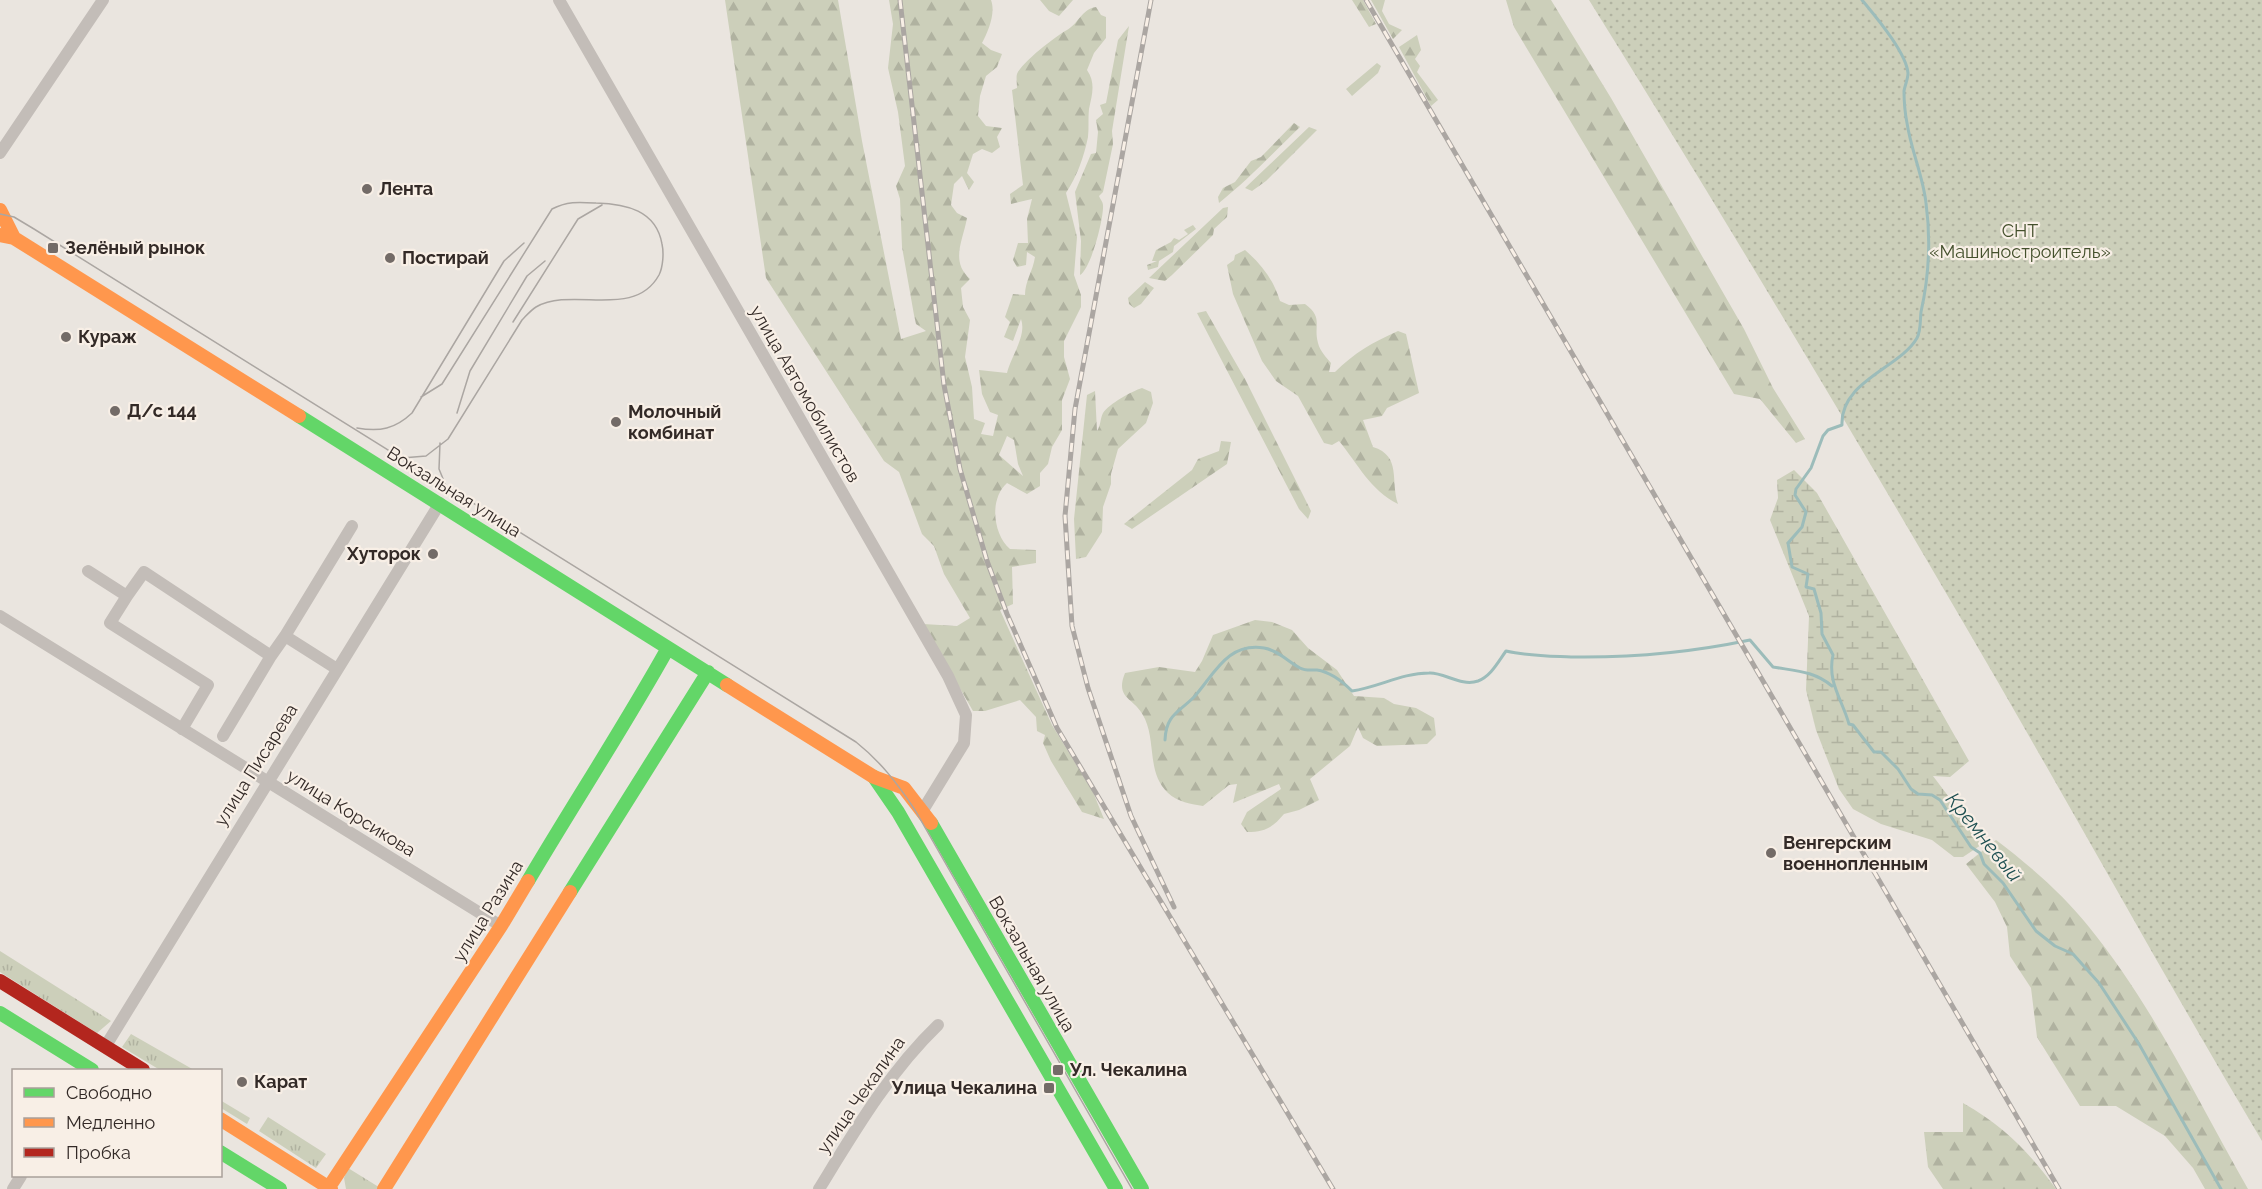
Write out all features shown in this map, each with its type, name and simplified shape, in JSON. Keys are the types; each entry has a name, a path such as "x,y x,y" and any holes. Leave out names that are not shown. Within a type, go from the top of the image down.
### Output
{"main road":[{"path":"0,210 14,238"},
{"name":"Вокзальная улица","path":"0,235 14,238 874,777 904,788 923,810 1142,1189"},
{"name":"улица Разина","path":"329,1188 501,926 580,793 626,724 668,648"},
{"path":"384,1189 708,672"},
{"name":"Вокзальная улица","path":"874,777 898,812 1116,1189"},
{"path":"0,981 140,1069"},
{"path":"0,1013 90,1069"},
{"path":"222,1120 329,1188"},
{"path":"222,1153 280,1189"}],"street":[{"path":"0,153 103,0"},
{"name":"улица Автомобилистов","path":"559,0 948,676 966,716 963,743 923,810"},
{"name":"улица Писарева","path":"105,1047 440,503"},
{"path":"223,736 352,526"},
{"path":"88,571 127,596"},
{"path":"182,729 208,685 110,623 144,572 271,656"},
{"name":"улица Корсикова","path":"0,616 501,926"},
{"path":"285,636 337,669"},
{"name":"улица Чекалина","path":"819,1189 854,1132 913,1049 938,1024"}],"green space":[{"path":"725,0 838,0 862,141 901,339 926,331 916,324 902,247 900,199 896,186 905,166 898,112 888,68 893,24 889,0 991,0 992,16 982,43 1002,54 997,67 986,76 980,96 978,116 986,126 1002,128 997,137 1000,147 992,153 982,149 973,154 967,173 974,182 969,190 962,176 954,184 951,205 957,213 967,218 959,258 964,272 970,279 961,288 963,307 970,320 965,357 972,387 974,419 985,423 981,434 993,436 998,415 990,412 982,394 979,370 1007,373 1020,339 1022,326 1021,319 1013,341 1004,337 1010,322 1005,317 1013,294 1025,295 1035,257 1027,252 1026,265 1017,267 1013,260 1018,243 1028,243 1027,219 1032,199 1011,204 1010,194 1023,185 1012,90 1017,88 1017,74 1025,63 1071,27 1087,11 1096,7 1101,15 1106,17 1106,38 1094,53 1087,70 1092,80 1092,89 1086,144 1077,173 1066,193 1077,237 1074,275 1081,295 1081,307 1064,341 1064,357 1070,379 1062,400 1062,430 1052,447 1048,464 1040,473 1040,486 1027,494 1007,483 997,498 995,516 1000,535 1010,549 1036,550 1036,563 1012,567 1013,604 1000,610 1052,725 1093,792 1104,819 1082,812 1051,761 1043,743 1045,735 1037,731 1036,717 1020,700 985,711 973,711 923,624 957,626 970,618 944,574 934,546 922,534 899,472 884,461 766,278","holes":["1007,436 1014,440 1018,464 1023,476 999,455"]},
{"path":"1040,0 1073,0 1059,16 1049,11"},
{"path":"1352,0 1363,0 1376,24 1369,27"},
{"path":"1371,0 1385,0 1382,11 1389,24 1402,30 1393,39"},
{"path":"1506,0 1551,0 1611,98 1744,329 1773,388 1805,439 1796,443 1760,399 1734,394 1514,27"},
{"name":"СНТ «Машиностроитель»","path":"1589,0 2262,0 2262,1141 1871,465"},
{"path":"1129,26 1112,131 1113,144 1103,192 1099,196 1103,203 1101,221 1092,254 1080,275 1081,241 1075,192 1091,154 1096,153 1098,132 1096,120 1103,114 1100,105 1106,103 1118,40"},
{"path":"1417,35 1421,50 1415,59 1420,66 1417,72 1438,100 1431,106 1399,47"},
{"path":"1377,63 1381,66 1378,73 1352,96 1346,89"},
{"path":"1294,123 1300,127 1219,203 1218,197 1223,188 1235,182 1251,161 1261,157"},
{"path":"1309,127 1317,130 1266,181 1252,191 1245,188"},
{"path":"1228,207 1227,217 1214,229 1213,235 1172,275 1165,281 1149,278 1223,208"},
{"path":"1193,225 1196,229 1174,246 1173,252 1159,261 1158,267 1148,270 1147,265 1157,261 1152,261 1156,250 1174,238 1179,240 1188,234 1184,230"},
{"path":"1245,250 1266,273 1280,301 1289,305 1305,304 1314,313 1319,346 1331,363 1329,372 1335,372 1364,348 1380,339 1398,331 1406,334 1419,393 1387,408 1382,416 1363,420 1373,447 1388,456 1392,463 1398,504 1372,484 1339,441 1332,445 1324,443 1298,396 1276,381 1262,361 1233,294 1227,265 1234,260 1235,255"},
{"path":"1145,282 1154,288 1141,304 1134,308 1129,304 1128,298"},
{"path":"1206,311 1245,379 1311,511 1308,519 1299,509 1197,313"},
{"path":"1142,388 1151,392 1153,403 1146,423 1118,449 1111,474 1111,484 1103,507 1102,532 1086,557 1076,559 1074,519 1087,395 1095,391 1097,431 1106,409 1121,398"},
{"path":"1221,441 1231,442 1227,464 1132,529 1124,524 1192,470 1198,459 1219,451"},
{"path":"1794,470 1817,493 1969,761 1950,777 1933,776 1964,817 1981,845 1963,857 1954,857 1932,840 1881,824 1853,809 1839,789 1816,730 1806,690 1809,616 1770,520 1778,498 1777,480"},
{"path":"1255,620 1272,622 1292,630 1308,648 1337,670 1354,696 1384,698 1394,704 1416,708 1434,718 1436,735 1427,744 1377,746 1363,738 1358,727 1350,746 1310,779 1319,800 1299,810 1284,814 1264,830 1247,832 1241,824 1247,812 1281,789 1279,784 1233,803 1237,784 1229,785 1203,806 1176,799 1161,785 1157,777 1145,719 1124,694 1122,688 1125,673 1159,667 1195,672 1213,635"},
{"path":"1996,840 2057,892 2079,915 2112,958 2134,989 2174,1055 2248,1189 2205,1189 2193,1168 2165,1136 2116,1106 2080,1106 2037,1037 2031,988 2010,956 2007,927 1995,902 1966,864"},
{"path":"0,951 111,1021 97,1033 0,972"},
{"path":"131,1034 192,1069 158,1069 122,1047"},
{"path":"222,1101 250,1118 247,1124 222,1109"},
{"path":"1963,1103 1991,1121 2015,1141 2056,1189 1943,1189 1928,1167 1924,1132 1963,1132"},
{"path":"268,1117 326,1154 316,1168 259,1131"},
{"path":"348,1168 382,1189 346,1189 344,1178"}],"waterway":[{"name":"Кремневый","path":"1862,0 1896,45 1906,64 1908,73 1904,91 1906,115 1928,217 1926,285 1917,338 1909,349 1872,376 1850,397 1844,410 1842,425 1828,430 1823,436 1811,468 1796,489 1795,495 1806,512 1802,527 1788,543 1792,567 1808,574 1806,587 1814,589 1821,613 1822,634 1833,655 1834,682 1849,724 1853,725 1874,752 1881,752 1898,769 1911,789 1918,794 1932,795 1940,800 1971,847 1980,853 1984,864 2003,883 2036,931 2055,946 2073,954 2099,983 2139,1044 2221,1189"},
{"path":"1165,740 1170,720 1194,697 1215,670 1231,655 1251,647 1274,651 1302,669 1317,670 1332,675 1352,691 1419,674 1435,673 1459,681 1478,681 1490,672 1506,651 1547,656 1616,657 1660,654 1750,640 1773,667 1811,674 1832,686"}],"tram line":[{"path":"402,458 426,456 448,439 522,320 534,308 551,301 567,299 619,299 634,296 648,288 659,275 663,260 662,244 653,223 638,211 618,205 573,203 552,209 442,384 421,397"},
{"path":"513,322 578,219 602,205"},
{"path":"0,214 14,217 34,229 856,742 888,773 915,810 1132,1189"},
{"path":"357,428 373,430 387,428 399,423 412,413 504,261 524,243"},
{"path":"457,413 470,371 527,276 545,261"},
{"path":"440,443 439,469 446,486"}],"railway":[{"path":"900,0 944,385 960,469 987,561 1007,614 1057,728 1333,1189"},
{"path":"1151,0 1075,409 1065,516 1072,626 1088,688 1131,816 1174,907"},
{"path":"1366,0 2059,1189"}],"traffic: fast":[{"path":"299,416 727,685"},
{"path":"528,881 668,648"},
{"path":"570,892 708,672"},
{"path":"874,777 898,812 1116,1189"},
{"path":"931,823 1142,1189"},
{"path":"0,1013 90,1069"},
{"path":"222,1153 280,1189"}],"traffic: slow":[{"path":"0,210 14,238"},
{"path":"0,235 14,238 299,416"},
{"path":"727,685 874,777 904,788 931,823"},
{"path":"329,1187 501,926 528,881"},
{"path":"384,1189 570,892"},
{"path":"222,1120 331,1189"}],"traffic: jam":[{"path":"0,981 141,1069"}],"place":[{"name":"Лента","path":"367,189"},
{"name":"Зелёный рынок","path":"53,248"},
{"name":"Постирай","path":"390,258"},
{"name":"Кураж","path":"66,337"},
{"name":"Д/с 144","path":"115,411"},
{"name":"Молочный комбинат","path":"616,422"},
{"name":"Хуторок","path":"433,554"},
{"name":"Венгерским военнопленным","path":"1771,853"},
{"name":"Ул. Чекалина","path":"1058,1070"},
{"name":"Карат","path":"242,1082"},
{"name":"Улица Чекалина","path":"1049,1088"}]}
